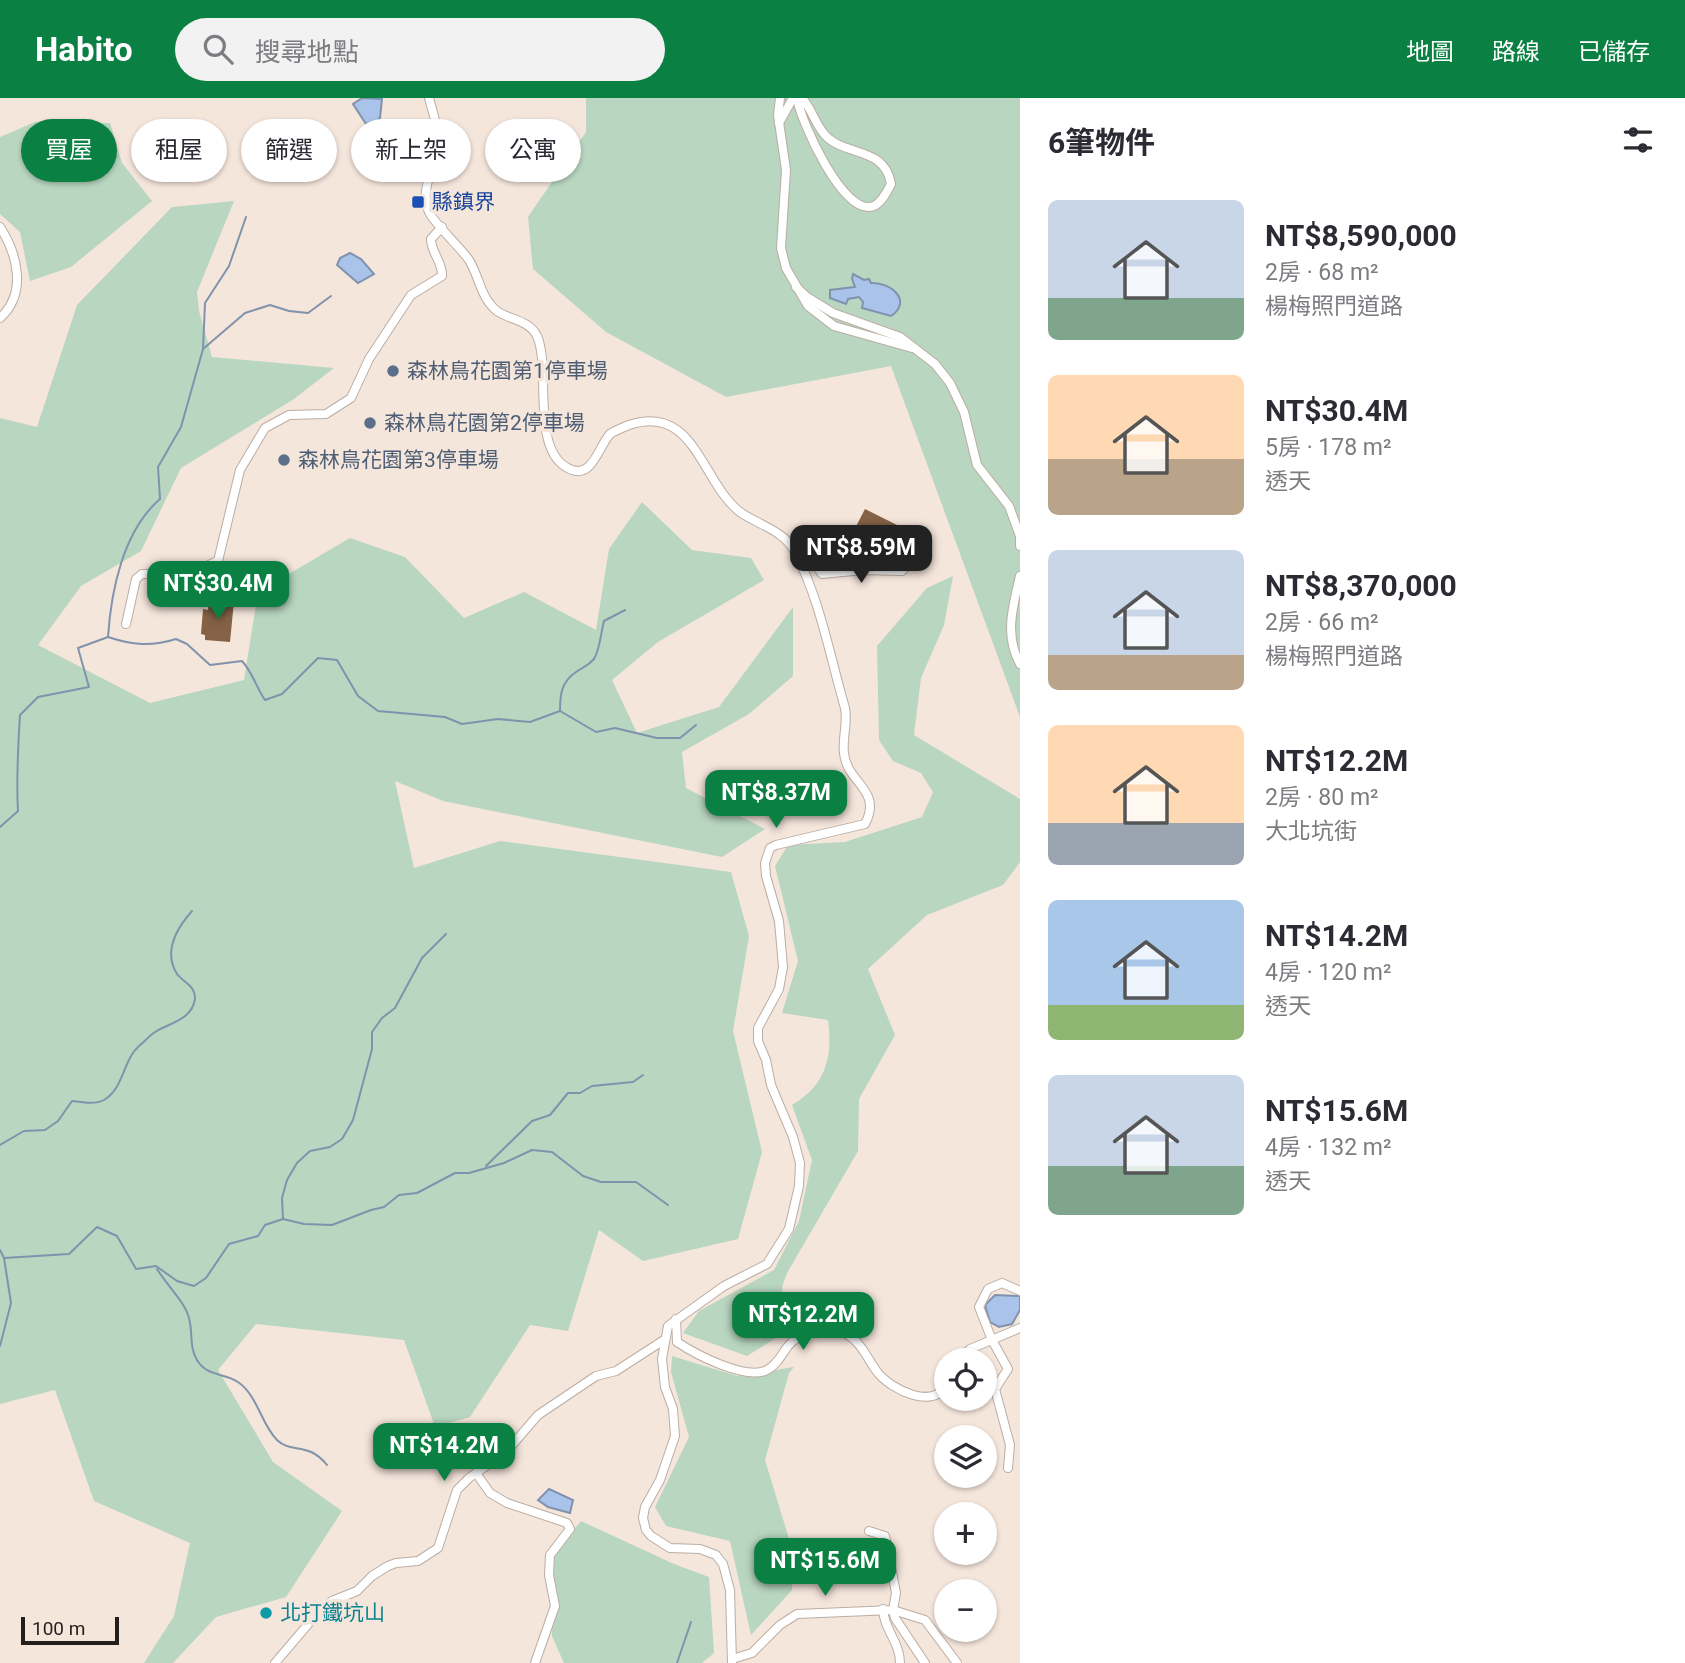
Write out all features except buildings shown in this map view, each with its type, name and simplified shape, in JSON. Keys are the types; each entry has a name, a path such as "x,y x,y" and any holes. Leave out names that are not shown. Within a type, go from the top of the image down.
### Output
{"street":[{"path":"429,98 438,144 425,195 429,214 472,265 490,303 498,312 528,325 535,332 540,344 544,420 556,459 563,465 579,470 589,467 597,460 611,434 629,425 647,422 670,425 686,436 730,502 741,512 787,539 809,584 845,708 848,727 844,756 852,774 870,797 872,808 865,824 776,845 767,853 766,876 779,921 783,967 779,989 758,1028 758,1041 766,1060 771,1086 793,1137 800,1163 799,1186 789,1229 767,1264 724,1286 668,1326 664,1340 663,1376 673,1409 675,1436 660,1480 645,1507 643,1518 646,1530 670,1548 700,1549 716,1555 723,1564 730,1590 732,1661 752,1653 780,1625 797,1614 883,1609 925,1620 957,1663"},
{"path":"780,98 779,123 786,170 781,248 786,268 796,286 807,297 833,313 900,337 935,364 950,383 964,412 976,465 1009,506 1020,536 1020,546"},
{"path":"779,123 797,98"},
{"path":"797,98 825,135 880,163 889,174 891,184 880,203 872,207 858,205 839,188 825,165 797,98"},
{"path":"0,227 19,280 11,308 0,318"},
{"path":"126,624 136,579 142,574 188,574 218,561 240,470 265,428 289,415 326,414 351,398 369,359 411,295 442,276 442,269 431,248 431,239 442,227"},
{"path":"796,553 808,554 822,574 831,575 863,570 902,571 918,554"},
{"path":"1020,576 1010,618 1020,664"},
{"path":"1008,1468 1010,1445 995,1389 1008,1368 992,1340 979,1307 988,1289 1002,1283 1020,1291"},
{"path":"676,1319 677,1342 690,1351 727,1367 756,1373 766,1370 797,1337 814,1332 839,1331 860,1346 879,1375 917,1396 929,1398 934,1396"},
{"path":"972,1348 1020,1328"},
{"path":"275,1663 322,1608 357,1591 387,1566 418,1561 438,1548 457,1490 507,1451 538,1415 596,1376 616,1371 664,1340"},
{"path":"476,1473 491,1493 507,1503 567,1522 570,1529 550,1555 549,1575 555,1606 535,1663"},
{"path":"869,1531 885,1536 896,1593 893,1610 895,1618 925,1663"},
{"path":"883,1609 884,1622 900,1650 900,1663"}],"green space":[{"path":"586,98 1020,98 1020,717 891,366 726,397 606,332 533,269 528,217 552,182 581,182 581,139 586,132"},
{"path":"21,128 21,182 117,182 117,146 122,163 131,174 131,182 137,182 152,201 71,267 30,281 20,232 0,214 0,137"},
{"path":"234,201 197,292 199,311 212,357 334,368 294,399 181,468 141,551 81,586 38,645 150,703 244,680 258,592 350,538 405,557 464,618 524,592 596,630 609,549 642,502 692,550 751,558 764,580 658,642 612,680 637,733 719,707 793,607 793,676 749,714 682,752 686,788 765,829 722,857 443,801 395,781 414,868 500,841 731,872 749,936 733,1031 762,1152 738,1239 643,1261 599,1230 568,1331 530,1325 470,1417 435,1427 404,1340 256,1324 218,1370 273,1462 342,1511 286,1597 216,1617 173,1663 144,1663 174,1616 190,1543 94,1501 55,1390 0,1404 0,418 37,427 77,305 172,207"},
{"path":"953,576 944,625 921,678 914,735 1020,799 1020,862 1003,885 927,915 868,969 895,1035 859,1099 858,1151 787,1273 782,1287 787,1331 747,1356 683,1333 699,1311 774,1270 799,1221 812,1160 792,1105 813,1088 825,1069 829,1046 828,1020 782,1013 798,961 775,866 788,845 845,842 922,817 933,792 921,773 893,761 879,740 877,646 927,588"},
{"path":"672,1356 737,1376 794,1367 789,1373 765,1460 793,1552 792,1590 751,1635 730,1541 666,1526 655,1507 689,1437 671,1372"},
{"path":"581,1521 674,1564 709,1577 714,1653 702,1663 564,1663 552,1636 550,1557"}],"water":[{"path":"362,98 382,99 380,118 363,119 353,104"},
{"path":"350,253 361,259 374,274 358,283 337,265 340,258"},
{"path":"853,274 892,289 900,299 897,310 891,316 862,308 863,302 859,297 848,299 846,304 830,298 830,290 855,287"},
{"path":"995,1295 1020,1296 1020,1310 1012,1324 999,1327 990,1322 985,1305"},
{"path":"549,1489 573,1500 570,1513 548,1507 538,1500"}],"waterway":[{"path":"203,349 205,303 229,266 246,217"},
{"path":"0,827 18,811 20,715 38,697 89,687 78,648 108,637 112,601 121,563 137,528 147,512 160,499 158,467 181,427 203,349 245,313 270,305 308,313 331,296"},
{"path":"560,711 564,685 594,659 604,621 625,610"},
{"path":"108,637 142,644 176,639 187,644 210,665 242,661 265,700 282,694 318,658 337,660 358,696 378,711 445,717 462,724 498,719 530,722 560,711 596,732 615,728 657,738 680,738 696,725"},
{"path":"0,1145 24,1131 45,1130 58,1121 72,1101 92,1103 104,1100 116,1088 139,1046 155,1032 189,1012 195,995 191,987 177,974 171,957 177,933 192,911"},
{"path":"283,1219 282,1198 287,1180 297,1163 310,1151 330,1147 342,1139 353,1120 372,1049 372,1032 382,1018 395,1008 422,958 446,934"},
{"path":"486,1166 532,1121 550,1115 568,1093 580,1093 592,1086 633,1082 643,1075"},
{"path":"0,1250 4,1258 69,1254 97,1227 117,1236 136,1269 156,1266 177,1281 194,1286 206,1278 229,1244 258,1236 265,1225 283,1219 304,1224 332,1225 384,1207 399,1195 417,1193 455,1173 469,1173 504,1163 532,1150 552,1152 583,1176 601,1182 636,1182 668,1205"},
{"path":"0,1346 11,1303 4,1258"},
{"path":"157,1269 187,1312 193,1350 201,1365 211,1372 233,1379 245,1388 267,1426 282,1444 307,1450 327,1465"},
{"path":"677,1663 691,1622"}],"place":[{"name":"縣鎮界","path":"418,202"},
{"name":"森林鳥花園第1停車場","path":"393,371"},
{"name":"森林鳥花園第2停車場","path":"370,423"},
{"name":"森林鳥花園第3停車場","path":"284,460"},
{"name":"北打鐵坑山","path":"266,1613"}]}
